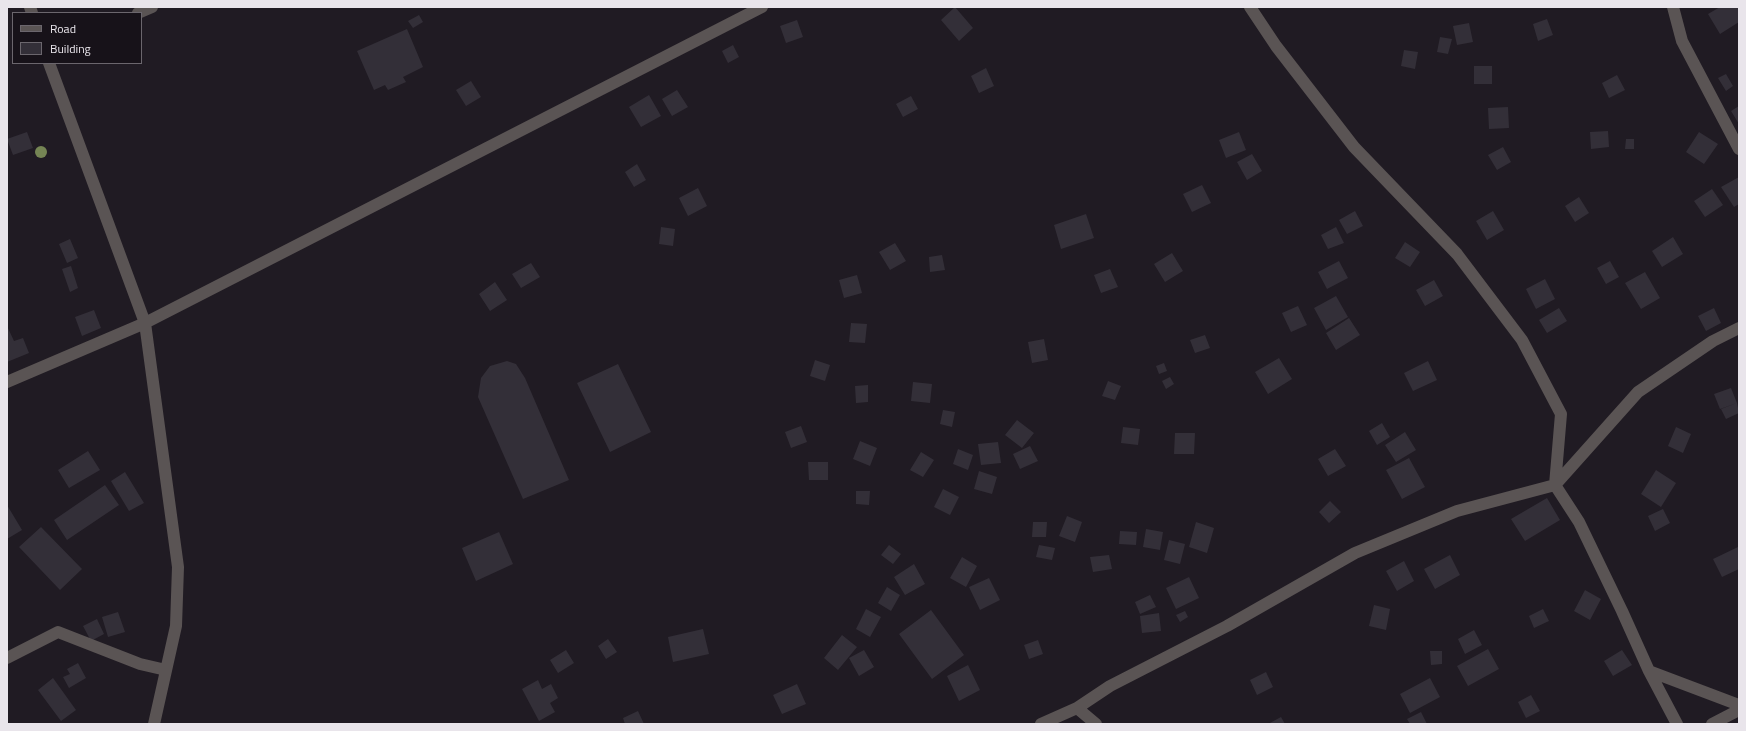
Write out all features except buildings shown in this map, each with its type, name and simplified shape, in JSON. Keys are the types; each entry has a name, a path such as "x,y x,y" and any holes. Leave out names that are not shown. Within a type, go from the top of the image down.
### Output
{"street":[{"path":"140,12 152,7"},
{"path":"7,382 145,323 762,7"},
{"path":"1250,7 1276,46 1354,147 1457,254 1522,340 1561,414 1555,485 1579,522 1649,671 1677,724"},
{"path":"1673,7 1682,41 1739,148"},
{"path":"49,64 145,323 178,567 176,626 154,724"},
{"path":"1041,724 1078,708 1110,686 1227,626 1355,553 1457,511 1555,485 1638,392 1713,341 1739,328"},
{"path":"7,658 58,632 140,664 166,670"},
{"path":"1649,671 1739,706"},
{"path":"1078,708 1096,724"},
{"path":"1712,724 1739,710"}]}
